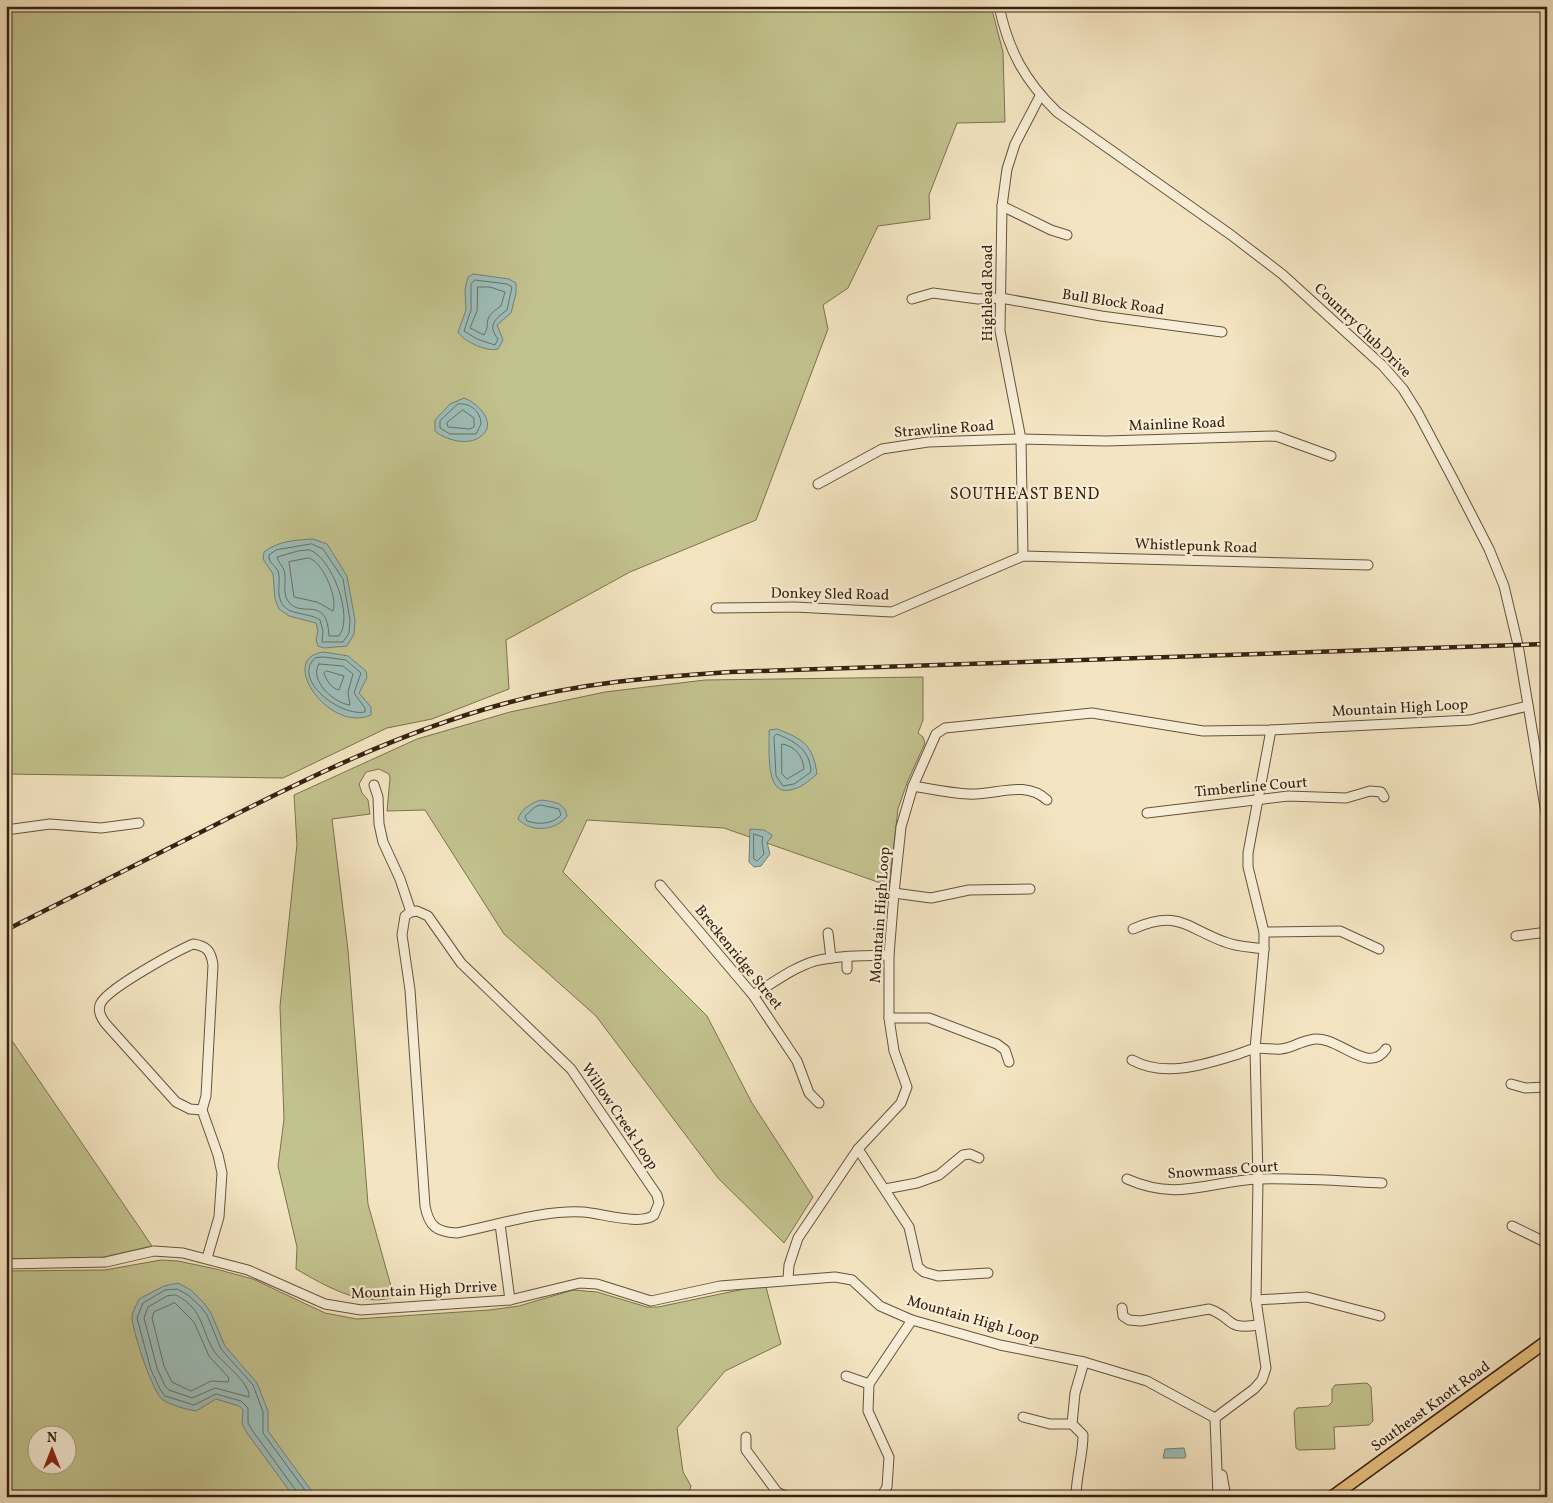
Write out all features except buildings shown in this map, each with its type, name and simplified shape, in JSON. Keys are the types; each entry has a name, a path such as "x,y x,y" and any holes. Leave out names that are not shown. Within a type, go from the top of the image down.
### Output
{"main road":[{"name":"Southeast Knott Road","path":"1332,1497 1547,1341"}],"street":[{"name":"Country Club Drive","path":"999,6 1004,30 1013,56 1040,96 1070,122 1231,235 1282,274 1376,360 1402,389 1418,413 1489,549 1504,586 1513,621 1547,819"},
{"name":"Highlead Road","path":"1022,556 1021,439 1001,339 1002,206 1007,169 1015,144 1040,96"},
{"path":"1002,206 1051,230 1067,235"},
{"name":"Bull Block Road","path":"912,299 933,292 978,299 1001,298 1101,316 1222,332"},
{"name":"Mainline Road","path":"1021,439 1106,442 1276,436 1331,456"},
{"name":"Strawline Road","path":"818,484 882,449 928,442 1021,439"},
{"name":"Whistlepunk Road","path":"1022,556 1368,565"},
{"name":"Donkey Sled Road","path":"716,608 795,607 892,612 1022,556"},
{"name":"Mountain High Loop","path":"1215,1418 1147,1380 1084,1362 1000,1345 912,1320 880,1306 852,1280 836,1277 788,1279 789,1265 798,1238 858,1149 902,1104 907,1087 894,1051 889,1018 889,955 901,827 913,786 936,734 945,728 1092,712 1202,731 1272,730 1470,720 1528,706"},
{"path":"1218,1497 1215,1418 1254,1389 1262,1380 1266,1368 1258,1325 1256,1300 1258,1179 1255,1048 1264,932 1248,867 1248,853 1257,799 1272,730"},
{"path":"374,785 378,797 379,824 383,842 400,878 411,912"},
{"path":"913,786 969,794 1022,789 1037,791 1047,800"},
{"name":"Timberline Court","path":"1147,813 1288,796 1346,798 1370,791 1381,792 1384,797"},
{"path":"6,830 50,824 101,828 139,823"},
{"name":"Breckenridge Street","path":"660,885 753,995 797,1061 809,1093 819,1103"},
{"path":"894,893 931,898 969,890 1030,888"},
{"name":"Willow Creek Loop","path":"417,911 428,916 461,963 571,1069 657,1195 658,1203 654,1215 644,1220 584,1212 562,1212 457,1233 436,1229 426,1213 410,990 402,935 405,916 411,912 417,911"},
{"path":"1133,929 1150,921 1173,920 1190,924 1226,943 1264,948"},
{"path":"1264,932 1340,931 1379,949"},
{"path":"1516,936 1547,932"},
{"path":"828,933 831,958"},
{"path":"202,1110 190,1109 176,1102 105,1023 99,1012 100,1005 107,994 140,973 193,944 202,945 208,949 213,965 206,1096 202,1110 218,1154 222,1173 219,1217 207,1258"},
{"path":"753,995 790,972 813,962 831,958 889,955"},
{"path":"846,969 847,957"},
{"path":"889,1018 929,1018 997,1044 1005,1050 1009,1062"},
{"path":"1132,1060 1156,1069 1172,1070 1232,1057 1255,1048 1296,1047 1309,1040 1325,1038 1361,1057 1372,1058 1382,1055 1386,1049"},
{"path":"1511,1084 1525,1088 1547,1088"},
{"path":"858,1149 885,1188 908,1227 918,1267 924,1272 938,1276 988,1273"},
{"path":"885,1188 918,1183 939,1175 963,1155 970,1154 979,1158"},
{"name":"Snowmass Court","path":"1128,1179 1146,1187 1171,1191 1258,1179 1382,1182"},
{"path":"500,1224 510,1300"},
{"path":"1512,1226 1547,1243"},
{"name":"Mountain High Drrive","path":"6,1264 106,1262 154,1251 207,1258 248,1270 325,1304 339,1308 392,1309 510,1300 580,1283 597,1284 651,1301 720,1286 788,1279"},
{"path":"1256,1300 1307,1296 1380,1316"},
{"path":"1122,1308 1123,1316 1130,1320 1141,1321 1210,1309 1218,1312 1232,1325 1242,1328 1258,1325"},
{"path":"881,1497 887,1487 888,1457 868,1411 869,1384 912,1320"},
{"path":"1072,1424 1075,1393 1084,1362"},
{"path":"846,1376 869,1384"},
{"path":"1023,1417 1050,1424 1072,1424 1082,1434 1083,1455 1076,1484 1076,1497"},
{"path":"746,1437 746,1450 777,1492 787,1497"},
{"path":"1218,1463 1226,1497"}],"green space":[{"path":"6,6 991,6 1003,52 1005,122 957,123 929,195 930,219 878,226 848,288 823,305 828,329 756,520 630,572 506,640 509,689 432,719 387,728 283,778 6,774"},
{"path":"923,677 923,720 918,733 923,737 925,743 907,783 898,809 889,886 724,828 587,820 563,872 707,1016 752,1103 813,1197 784,1243 718,1178 596,1016 504,934 425,810 387,811 390,778 389,774 379,769 366,772 359,784 362,793 368,800 370,814 332,819 348,950 368,1204 394,1297 382,1300 369,1300 356,1297 331,1288 296,1269 297,1247 278,1166 284,1119 280,1006 297,844 294,795 417,739 510,712 605,692 705,680"},
{"path":"6,1032 152,1246 95,1259 6,1259"},
{"path":"161,1260 178,1261 253,1279 325,1313 357,1319 489,1310 519,1306 573,1290 597,1292 647,1307 658,1307 749,1288 766,1287 781,1344 725,1371 677,1428 683,1472 691,1486 688,1497 6,1497 6,1271 105,1270"},
{"path":"1367,1383 1371,1387 1373,1421 1369,1425 1334,1427 1335,1449 1299,1450 1296,1448 1294,1412 1297,1408 1328,1406 1332,1402 1332,1389 1335,1385"}],"water":[{"path":"473,274 509,279 516,283 516,293 511,313 497,325 503,340 498,349 493,350 476,345 465,339 458,332 466,310 465,289 468,277"},
{"path":"464,398 475,404 484,414 487,420 485,432 475,440 457,441 435,431 435,420 450,404"},
{"path":"313,539 327,544 347,576 355,620 354,634 347,646 324,648 318,646 316,623 289,616 279,609 275,599 273,574 263,559 264,552 281,543"},
{"path":"324,652 348,656 366,671 367,678 359,693 371,707 371,715 355,718 339,714 325,705 314,693 307,679 305,667 311,657"},
{"path":"777,729 800,740 813,756 817,774 798,788 782,790 776,786 772,778 769,758 769,730"},
{"path":"542,800 561,805 566,811 567,816 557,825 543,828 530,827 518,819 527,806"},
{"path":"750,829 764,830 772,835 767,842 770,854 761,866 754,867 749,862"},
{"path":"178,1283 191,1290 204,1303 211,1313 225,1346 257,1383 268,1411 268,1431 316,1497 294,1497 247,1433 242,1424 243,1410 239,1406 216,1399 196,1411 171,1404 163,1400 159,1395 149,1375 139,1347 132,1315 139,1299 164,1286"},
{"path":"1184,1448 1185,1458 1163,1458 1165,1449"}],"railway":[{"path":"6,930 285,790 356,757 465,715 559,691 616,682 730,672 1547,644"}],"district":[{"name":"SOUTHEAST BEND","path":"1025,495"}]}
